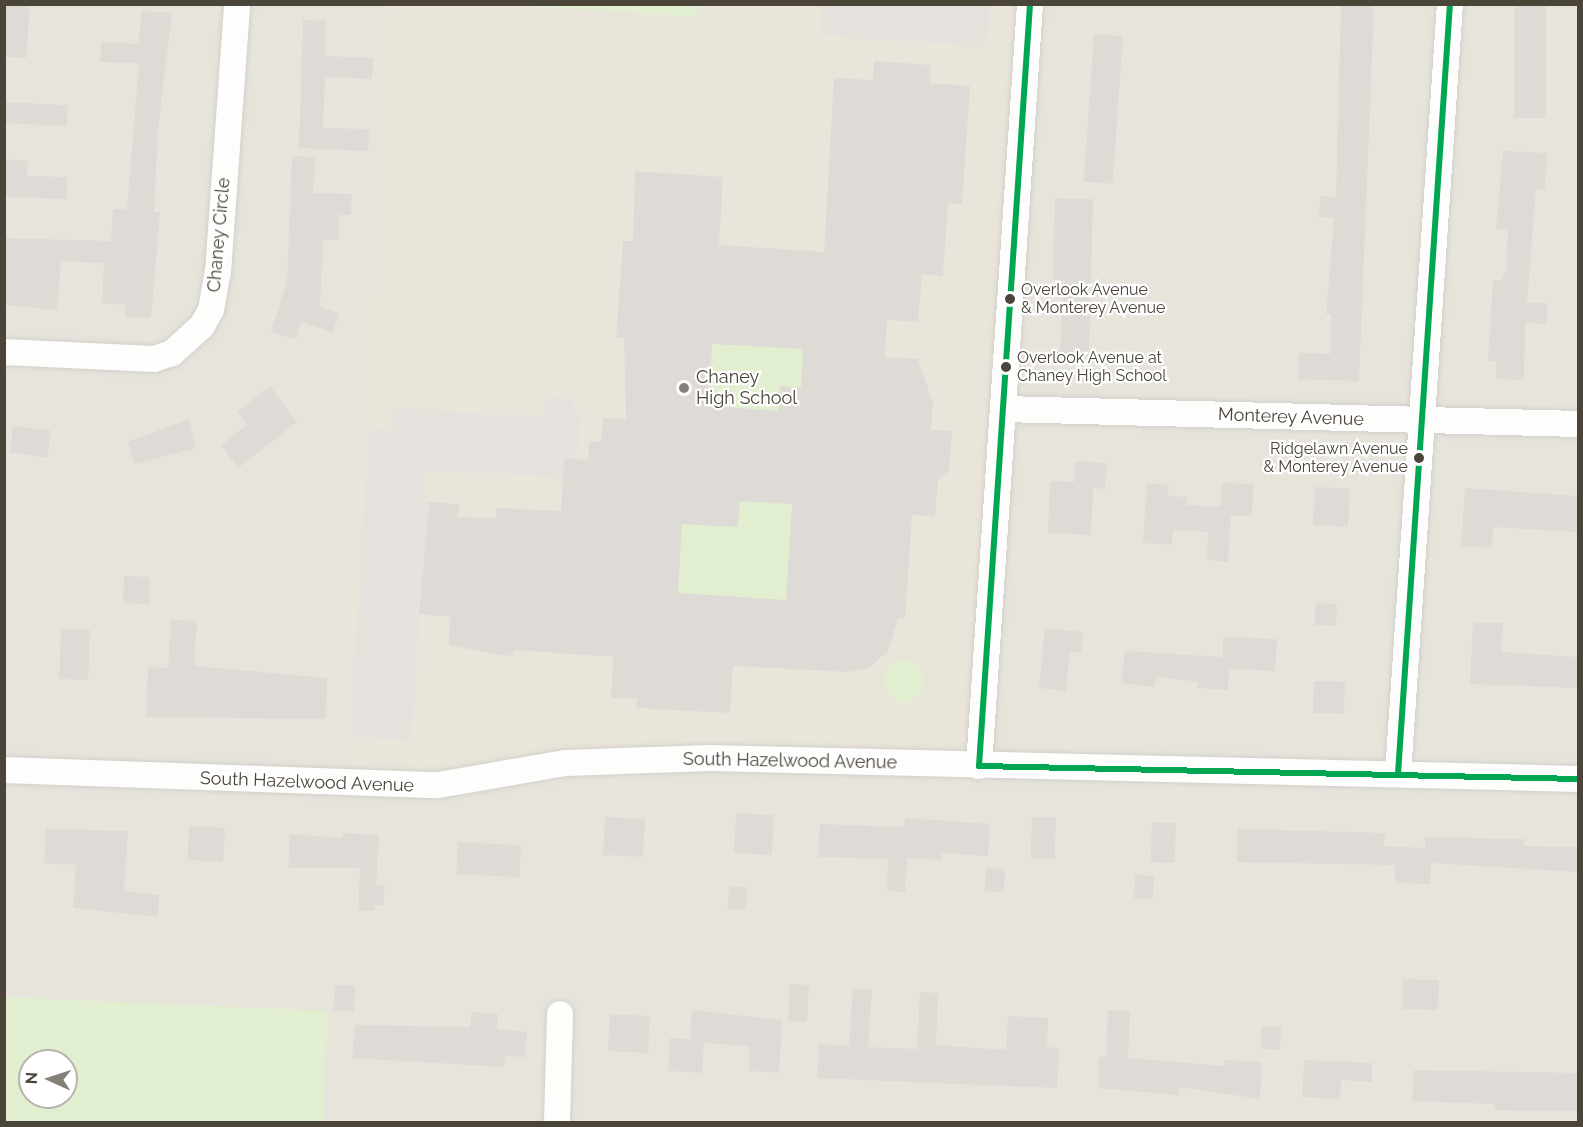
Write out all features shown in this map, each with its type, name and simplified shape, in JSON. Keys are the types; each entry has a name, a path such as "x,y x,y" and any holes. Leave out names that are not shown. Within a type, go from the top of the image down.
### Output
{"street":[{"name":"Chaney Circle","path":"4,352 154,358 172,353 202,326 211,310 218,272 237,4"},
{"path":"979,766 1030,4"},
{"path":"1398,774 1450,4"},
{"name":"Monterey Avenue","path":"1003,409 1578,424"},
{"name":"South Hazelwood Avenue","path":"4,770 367,786 438,785 565,763 642,759 1578,779"},
{"path":"557,1122 560,1014"}],"shaded area":[{"path":"5,5 1578,5 1578,1122 5,1122"},
{"name":"Chaney High School","path":"385,5 1030,5 979,766 709,758 341,785"},
{"path":"822,5 990,5 987,47 820,35"},
{"path":"546,396 573,398 572,412 581,413 578,459 564,458 563,478 424,470 422,501 429,502 411,741 349,737 369,428 391,429 393,408 545,417"}],"green space":[{"path":"517,5 697,5 697,17"},
{"path":"712,344 808,349 801,388 780,387 778,411 705,406"},
{"path":"740,501 792,504 786,600 678,593 682,524 737,527"},
{"path":"904,660 912,661 919,666 924,673 924,689 919,696 912,701 904,702 896,701 889,696 884,689 883,681 884,673 889,666 896,661"},
{"path":"5,997 328,1011 323,1122 5,1122"}],"building":[{"path":"1341,4 1374,4 1359,381 1298,379 1299,353 1330,354 1331,314 1326,314 1334,218 1319,217 1320,196 1336,197"},
{"path":"1514,4 1546,4 1546,118 1514,118"},
{"path":"4,5 30,6 26,58 4,57"},
{"path":"141,11 172,13 158,129 154,212 160,212 151,318 125,317 126,305 102,303 104,263 61,261 57,310 4,305 4,238 111,241 113,209 127,210 139,63 100,62 101,42 139,44"},
{"path":"303,20 326,21 325,56 373,58 372,79 325,77 323,128 369,129 368,151 299,148"},
{"path":"1094,34 1123,36 1113,184 1084,182"},
{"path":"874,61 931,65 930,83 970,86 962,204 948,203 943,276 922,274 918,322 887,320 885,357 918,359 933,403 931,430 952,431 949,471 938,480 935,517 912,515 905,619 898,619 888,651 869,668 848,672 733,666 730,713 636,708 637,699 611,698 613,657 514,650 513,656 449,645 450,617 419,614 429,502 459,504 458,517 496,518 496,508 561,511 564,458 588,460 589,441 601,442 603,418 626,419 624,338 616,338 623,241 633,241 635,171 723,177 719,245 824,252 834,78 873,80","holes":["712,344 803,349 801,388 780,386 778,411 709,406","740,501 792,504 786,600 678,593 682,524 738,527"]},
{"path":"4,102 68,105 67,126 4,123"},
{"path":"1503,151 1547,153 1545,189 1536,189 1527,303 1547,303 1547,324 1525,323 1524,380 1496,379 1496,362 1488,361 1493,280 1502,280 1506,270 1508,229 1496,229"},
{"path":"292,156 315,157 313,193 352,194 351,215 339,215 338,240 323,239 320,307 339,313 333,332 301,322 296,339 271,332 287,281"},
{"path":"4,159 28,161 27,176 67,177 67,199 4,197"},
{"path":"1055,198 1093,199 1089,357 1060,355 1064,281 1053,280"},
{"path":"270,386 297,422 238,468 221,445 247,425 237,412"},
{"path":"189,419 196,448 134,464 128,442"},
{"path":"13,426 51,431 47,457 10,453"},
{"path":"1075,461 1107,463 1105,489 1093,488 1091,535 1048,533 1050,481 1074,482"},
{"path":"1147,483 1169,485 1168,496 1187,497 1186,505 1221,507 1222,483 1253,484 1252,516 1231,516 1228,562 1207,560 1208,532 1173,530 1172,545 1143,543"},
{"path":"1315,487 1350,489 1348,527 1313,525"},
{"path":"1465,488 1578,496 1578,532 1493,527 1492,548 1461,546"},
{"path":"124,576 150,577 149,604 123,603"},
{"path":"1316,603 1337,604 1336,626 1315,625"},
{"path":"171,620 197,621 194,666 327,678 326,719 146,717 148,667 168,668"},
{"path":"1473,622 1503,623 1501,652 1578,657 1578,688 1470,684"},
{"path":"1045,628 1083,632 1081,653 1070,651 1066,691 1039,688"},
{"path":"61,629 90,630 88,680 59,679"},
{"path":"1223,637 1277,639 1275,671 1229,669 1228,690 1197,688 1197,682 1156,676 1155,687 1121,683 1125,651 1223,657"},
{"path":"1314,681 1345,682 1344,714 1313,713"},
{"path":"736,813 774,815 772,855 734,853"},
{"path":"605,817 645,819 643,857 603,855"},
{"path":"1032,817 1056,818 1055,859 1031,858"},
{"path":"905,818 990,824 988,856 941,853 941,860 907,858 905,892 887,891 888,859 818,857 820,824 904,827"},
{"path":"1152,822 1176,823 1175,863 1151,862"},
{"path":"189,826 225,828 223,862 187,860"},
{"path":"46,829 128,831 124,891 159,895 158,917 73,908 76,865 44,863"},
{"path":"1238,829 1385,833 1384,846 1425,848 1425,837 1524,839 1524,846 1578,847 1578,872 1431,863 1430,884 1395,883 1395,865 1237,862"},
{"path":"343,833 379,835 376,885 385,886 383,906 375,905 374,911 358,910 360,868 288,868 290,834 343,838"},
{"path":"458,842 521,845 519,877 456,874"},
{"path":"986,868 1005,869 1004,892 985,891"},
{"path":"1135,875 1154,876 1153,899 1134,898"},
{"path":"729,886 747,887 746,910 728,909"},
{"path":"1403,979 1439,980 1438,1010 1402,1009"},
{"path":"790,984 809,985 807,1022 788,1021"},
{"path":"335,985 355,986 354,1011 334,1010"},
{"path":"853,988 872,990 868,1047 917,1049 920,992 938,993 936,1045 1006,1050 1008,1016 1048,1018 1047,1047 1059,1048 1057,1088 817,1078 819,1044 849,1046"},
{"path":"692,1010 782,1020 779,1073 749,1071 750,1046 704,1043 702,1073 668,1071 670,1038 690,1039"},
{"path":"1108,1010 1130,1011 1128,1058 1224,1066 1224,1060 1262,1062 1260,1099 1179,1087 1178,1095 1098,1088 1099,1057 1106,1057"},
{"path":"472,1012 498,1014 497,1029 527,1032 525,1057 505,1056 504,1067 352,1058 355,1025 470,1027"},
{"path":"610,1014 650,1016 648,1053 608,1051"},
{"path":"1262,1026 1281,1027 1280,1050 1261,1049"},
{"path":"1304,1060 1372,1063 1372,1082 1341,1080 1340,1099 1302,1097"},
{"path":"1414,1070 1578,1073 1578,1111 1494,1110 1494,1104 1412,1101"}],"transit line":[{"path":"979,766 1030,4"},
{"path":"1398,774 1450,4"},
{"path":"979,766 1578,779"}],"place":[{"name":"Overlook Avenue & Monterey Avenue","path":"1010,299"},
{"name":"Overlook Avenue at Chaney High School","path":"1006,367"},
{"name":"Chaney High School","path":"684,388"},
{"name":"Ridgelawn Avenue & Monterey Avenue","path":"1419,458"}]}
